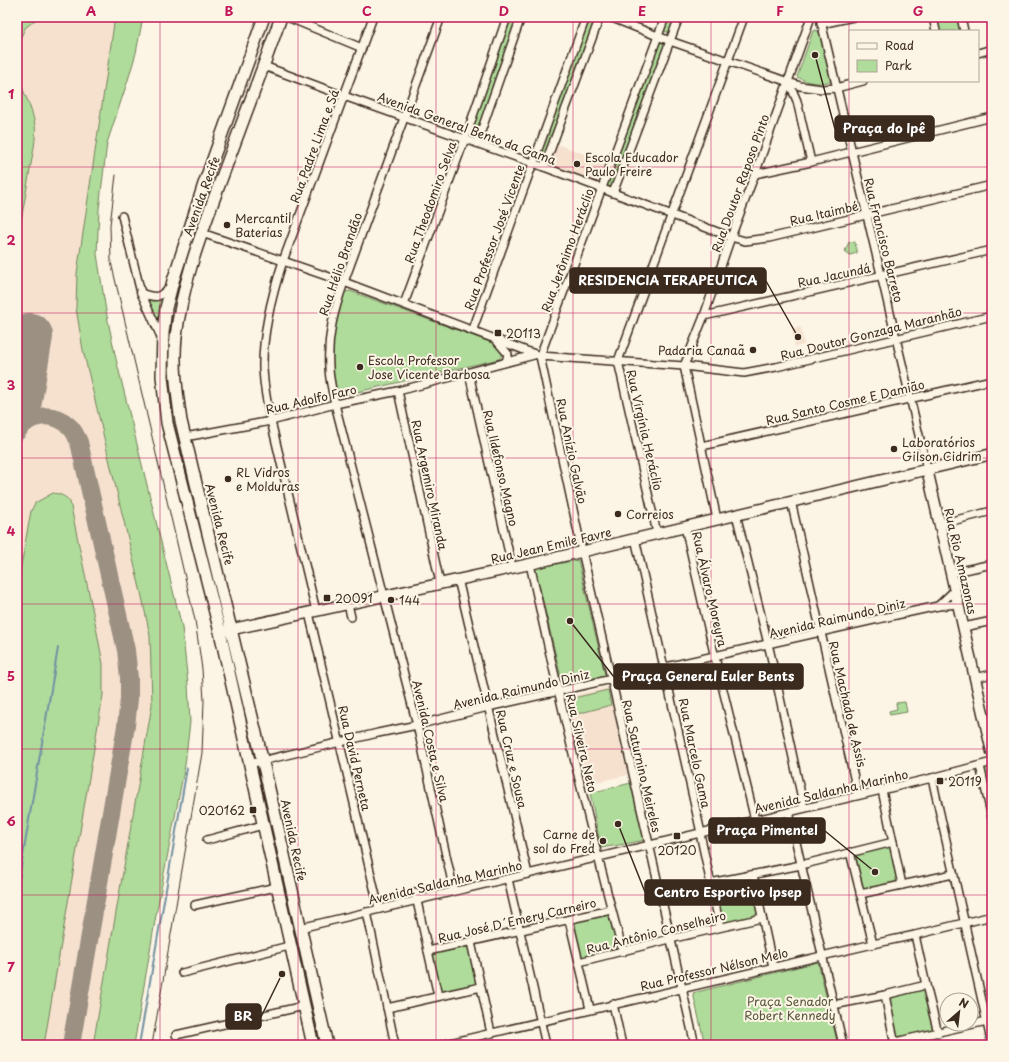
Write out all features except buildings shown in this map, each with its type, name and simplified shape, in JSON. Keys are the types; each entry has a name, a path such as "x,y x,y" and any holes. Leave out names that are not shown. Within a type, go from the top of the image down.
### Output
{"main road":[{"name":"Avenida Recife","path":"264,17 202,190 171,286 163,341 162,376 168,422 220,632 289,946 313,1045"},
{"name":"Avenida Recife","path":"281,17 193,258 182,300 176,339 176,374 179,405 185,437 263,761 327,1045"},
{"name":"Rua Jean Emile Favre","path":"220,632 273,625 312,612 421,589 458,579 493,573 512,567 530,564 992,454"},
{"name":"Rua Rio Amazonas","path":"927,469 975,678 990,728 992,752"}],"street":[{"path":"287,17 302,20 362,48"},
{"name":"Rua Padre Lima e Sá","path":"312,612 265,393 263,368 265,335 271,302 283,261 373,17"},
{"name":"Rua Hélio Brandão","path":"383,596 335,404 329,369 328,343 334,312 344,282 441,17"},
{"name":"Rua Theodomiro Selva","path":"404,304 465,139 507,17"},
{"name":"Rua Theodomiro Selva","path":"477,143 521,17"},
{"name":"Rua Professor José Vicente","path":"472,329 586,17"},
{"name":"Rua Professor José Vicente","path":"544,167 600,17"},
{"path":"610,17 670,41 800,86 822,89 836,88 859,82"},
{"name":"Rua Jerônimo Heráclio","path":"537,355 665,17"},
{"name":"Rua Jerônimo Heráclio","path":"613,193 679,17"},
{"name":"Rua Virgínia Heráclio","path":"657,533 618,361 744,17"},
{"name":"Rua Doutor Raposo Pinto","path":"684,366 704,316 811,17"},
{"path":"821,21 853,17"},
{"path":"933,17 936,30"},
{"path":"960,17 964,30"},
{"name":"Rua Francisco Barreto","path":"821,21 927,469"},
{"path":"979,53 992,49"},
{"name":"Avenida General Bento da Gama","path":"264,66 544,167 731,237"},
{"path":"789,82 797,100 811,162"},
{"path":"755,174 811,162 992,117"},
{"name":"Rua Itaimbé","path":"731,237 745,241 755,240 992,185"},
{"path":"122,216 141,294 163,341"},
{"path":"202,233 344,282 472,329 537,355"},
{"name":"Rua Jacundá","path":"704,316 992,250"},
{"path":"141,294 159,297 171,286"},
{"name":"Rua Doutor Gonzaga Maranhão","path":"537,355 684,366 744,373 760,371 992,316"},
{"path":"495,338 508,354 506,362 502,364"},
{"name":"Rua Adolfo Faro","path":"185,437 271,420 335,404 398,391 537,355"},
{"name":"Rua Anízio Galvão","path":"537,355 582,551"},
{"path":"684,366 717,519"},
{"name":"Rua Ildefonso Magno","path":"469,373 512,567"},
{"name":"Rua Santo Cosme E Damião","path":"702,446 992,380"},
{"name":"Rua Argemiro Miranda","path":"398,391 440,583"},
{"name":"Rua Machado de Assis","path":"791,501 858,795"},
{"path":"940,524 992,511"},
{"path":"736,514 768,645 804,808"},
{"name":"Rua Álvaro Moreyra","path":"685,527 755,820"},
{"name":"Rua Marcelo Gama","path":"636,538 720,927"},
{"name":"Rua Saturnino Meireles","path":"582,551 695,1045"},
{"name":"Rua Silveira Neto","path":"530,564 598,857 623,952"},
{"path":"951,573 992,564"},
{"name":"Rua Cruz e Sousa","path":"458,579 528,874"},
{"path":"938,606 955,590"},
{"name":"Avenida Costa e Silva","path":"383,596 417,725 454,891"},
{"path":"348,604 351,616"},
{"name":"Avenida Raimundo Diniz","path":"249,764 488,707 938,606 958,604"},
{"name":"Rua David Perneta","path":"312,612 340,742 379,909"},
{"path":"964,627 992,621"},
{"path":"975,678 992,674"},
{"name":"Avenida Saldanha Marinho","path":"300,928 340,914 367,912 454,891 489,879 508,879 561,863 598,857 932,778 992,762"},
{"path":"980,766 992,818"},
{"path":"932,778 992,1045"},
{"path":"882,790 902,885"},
{"path":"789,812 843,1045"},
{"path":"207,840 263,825"},
{"path":"710,883 801,865 892,842"},
{"path":"850,852 872,944"},
{"path":"860,894 953,874"},
{"path":"753,875 773,967"},
{"path":"508,879 546,1045"},
{"path":"195,905 276,887"},
{"path":"415,892 438,996"},
{"name":"Rua José D´Emery Carneiro","path":"428,951 611,910"},
{"path":"367,912 382,994 387,1008 390,1030 395,1045"},
{"name":"Rua Professor Nélson Melo","path":"441,1045 451,1044 590,1009 726,979 992,916"},
{"name":"Rua Antônio Conselheiro","path":"579,962 762,918"},
{"path":"569,920 590,1009"},
{"path":"915,935 938,1032"},
{"path":"471,942 491,1033"},
{"path":"182,973 289,946"},
{"path":"833,1005 926,985"},
{"path":"387,1008 481,987"},
{"path":"885,995 895,1043 987,1021"},
{"path":"613,1004 622,1045"},
{"path":"176,1035 304,1006"}],"shaded area":[{"path":"17,17 143,17 129,79 107,144 99,208 97,255 106,311 116,358 182,627 190,722 185,765 157,907 134,1045 17,1045"},
{"name":"Escola Educador Paulo Freire","path":"556,144 605,161 598,181 597,182 550,165 549,162"},
{"path":"801,327 804,345 795,347 792,329"},
{"path":"608,687 628,775 587,784 566,697"}],"green space":[{"path":"17,17 39,17 25,28 17,46"},
{"path":"115,17 143,17 136,53 107,143 99,209 97,254 106,311 116,359 182,627 190,722 185,765 156,915 134,1045 93,1045 152,705 150,636 83,350 76,308 77,273"},
{"path":"508,17 520,17 477,140 468,137"},
{"path":"587,17 595,19 543,158 538,156"},
{"path":"665,17 676,17 670,33 661,30"},
{"path":"936,17 959,17 961,30 939,30"},
{"path":"816,30 820,33 831,81 822,83 810,82 797,77 813,31"},
{"path":"658,40 666,43 613,191 604,188"},
{"path":"17,73 32,112 35,125 35,139 17,244"},
{"path":"849,242 855,242 857,253 850,255 845,251"},
{"path":"895,275 897,277 893,282 898,296 892,299 885,277"},
{"path":"350,291 493,343 501,347 501,356 499,359 340,396 336,394 330,369 335,317 344,292"},
{"path":"167,292 161,333 144,296"},
{"path":"53,493 67,498 70,502 103,664 103,695 44,1045 17,1045 17,588 31,511 35,503"},
{"path":"578,560 605,675 563,686 535,568"},
{"path":"608,690 611,705 573,715 569,699"},
{"path":"905,702 907,712 890,715 889,711 897,709 896,703"},
{"path":"992,766 992,806 983,768"},
{"path":"631,783 645,840 601,848 590,793"},
{"path":"891,845 900,889 861,897 850,854"},
{"path":"751,877 760,917 721,923 712,885"},
{"path":"610,913 619,950 580,959 571,922"},
{"path":"470,945 478,985 440,992 431,953"},
{"name":"Praça Senador Robert Kennedy","path":"818,962 838,1045 705,1045 693,993"},
{"path":"925,988 936,1032 895,1042 885,998"}],"waterway":[{"path":"17,891 58,648"},
{"path":"139,1045 187,768"}],"taxiway":[{"path":"17,432 28,421 41,417 56,418 63,421 74,431 79,442 126,650 129,678 129,699 126,726 71,1045"}],"runway":[{"path":"17,412 30,336"}],"tram line":[{"path":"116,175 110,225 111,262 195,620 202,669 204,701 202,753 152,1045"}],"place":[{"name":"Praça do Ipê","path":"815,55"},
{"name":"Escola Educador Paulo Freire","path":"577,164"},
{"name":"Mercantil Baterias","path":"227,225"},
{"name":"20113","path":"498,333"},
{"name":"RESIDENCIA TERAPEUTICA","path":"798,337"},
{"name":"Padaria Canaã","path":"753,350"},
{"name":"Escola Professor Jose Vicente Barbosa","path":"360,367"},
{"name":"Laboratórios Gilson Cidrim","path":"894,449"},
{"name":"RL Vidros e Molduras","path":"228,479"},
{"name":"Correios","path":"618,514"},
{"name":"20091","path":"327,598"},
{"name":"144","path":"391,600"},
{"name":"Praça General Euler Bents","path":"570,621"},
{"name":"20119","path":"940,781"},
{"name":"020162","path":"253,810"},
{"name":"Centro Esportivo Ipsep","path":"618,824"},
{"name":"20120","path":"677,836"},
{"name":"Carne de sol do Fred","path":"603,841"},
{"name":"Praça Pimentel","path":"875,872"},
{"name":"BR","path":"282,974"}]}
